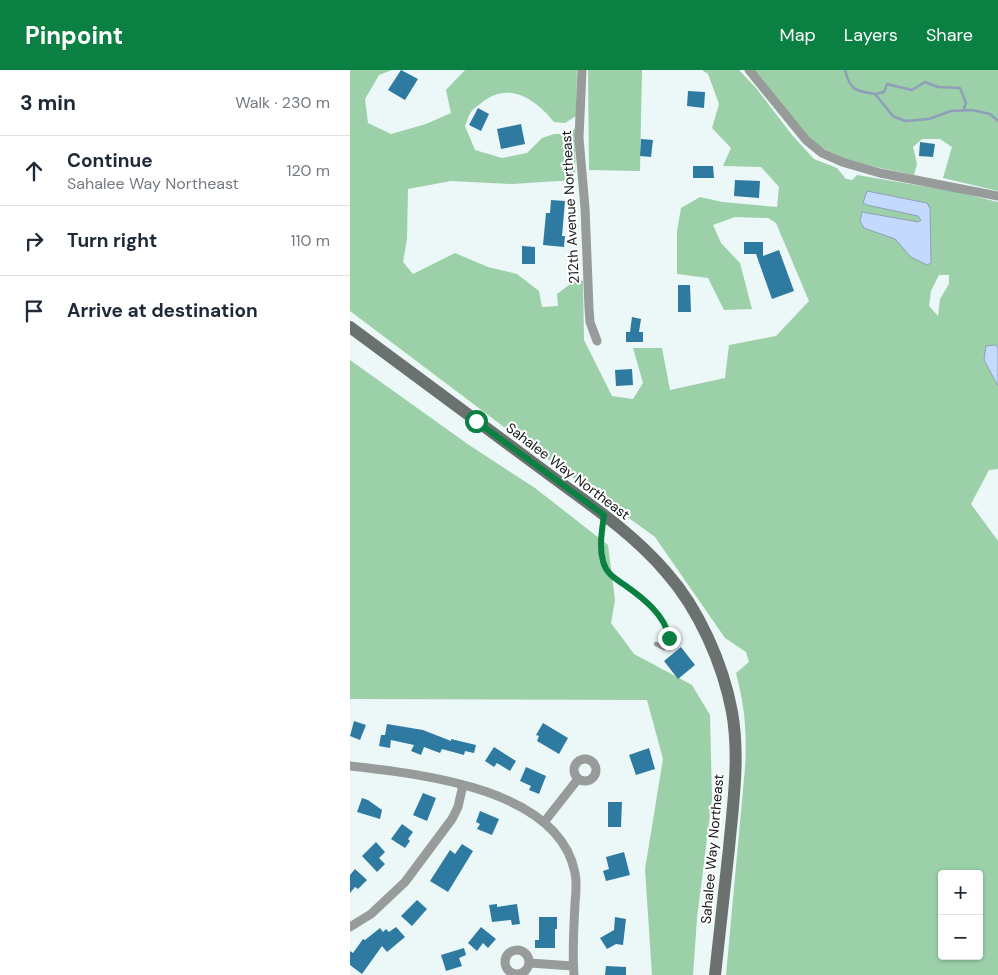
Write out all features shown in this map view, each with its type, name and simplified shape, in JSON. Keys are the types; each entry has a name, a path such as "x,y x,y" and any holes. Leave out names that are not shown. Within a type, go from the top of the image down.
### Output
{"main road":[{"name":"Sahalee Way Northeast","path":"350,327 617,525 666,572 683,595 704,630 717,660 728,696 735,740 735,772 731,823 715,975"}],"street":[{"name":"212th Avenue Northeast","path":"582,70 579,138 586,208 590,322 597,342"},
{"path":"748,70 806,140 822,153 842,162 880,173 998,196"},
{"path":"350,766 434,777 464,785 508,800 524,808 554,830 565,843 572,858 576,874 573,970 530,963"},
{"path":"544,822 578,779"},
{"path":"350,927 371,914 405,882 452,819 458,807 464,785"}],"lane":[{"path":"604,515 601,536 603,563 611,577 627,586 656,611 668,627 669,645 664,648 656,644"}],"green space":[{"path":"350,70 392,70 379,75 365,99 368,123 391,134 426,124 451,113 446,90 465,70 577,70 576,116 565,123 554,122 529,99 520,95 500,93 490,97 473,110 465,126 475,150 502,158 527,153 542,138 554,134 566,134 576,128 575,180 512,184 451,181 408,189 407,239 403,262 413,274 455,253 488,267 517,274 539,291 542,307 558,306 557,294 577,279 583,281 584,340 612,396 633,399 643,383 633,348 662,348 670,390 725,378 729,345 776,336 809,301 776,223 768,218 735,217 713,225 721,243 740,263 752,309 724,310 708,278 677,274 677,231 681,208 700,197 722,202 777,207 779,187 761,167 723,166 731,148 712,128 719,104 708,74 702,70 739,70 814,159 837,168 846,179 852,180 857,175 957,192 998,202 998,469 989,470 971,504 998,541 998,975 726,975 746,755 745,720 736,673 749,662 746,652 725,638 655,537 520,439 350,311","holes":["939,275 949,275 949,284 940,299 938,316 929,306 931,291"]},
{"path":"588,70 642,70 640,171 589,170"},
{"path":"752,70 998,70 998,191 943,178 952,147 940,139 922,139 913,147 917,164 914,175 842,158 819,146 804,132"},
{"path":"350,360 469,445 535,488 608,545 615,600 611,623 634,654 692,685 710,715 712,799 697,918 693,975 652,975 645,869 663,759 647,700 350,699"}],"water":[{"path":"867,191 927,203 930,208 931,263 927,265 911,257 895,239 864,228 860,221 862,212 918,222 921,220 918,216 863,203"},
{"path":"996,345 998,348 998,386 984,360 986,346"}],"building":[{"path":"401,70 418,79 405,100 388,90"},
{"path":"688,91 705,92 704,108 687,106"},
{"path":"478,108 489,114 481,131 469,125"},
{"path":"521,124 525,144 501,149 497,129"},
{"path":"641,139 653,140 651,157 640,156"},
{"path":"920,142 935,144 933,157 919,156"},
{"path":"693,166 713,166 714,178 693,178"},
{"path":"735,180 760,181 759,198 734,196"},
{"path":"551,200 565,201 562,236 565,236 564,247 543,245 546,213 550,213"},
{"path":"744,242 763,242 763,256 779,250 794,291 772,299 756,254 744,254"},
{"path":"522,246 535,247 535,264 522,264"},
{"path":"678,285 690,285 691,312 678,312"},
{"path":"632,317 641,319 639,332 643,332 643,342 626,342 626,332 630,332"},
{"path":"632,369 633,385 616,386 615,370"},
{"path":"681,647 695,665 678,679 664,661"},
{"path":"354,721 366,725 360,740 350,736"},
{"path":"543,723 568,738 559,754 537,741 539,736 536,735"},
{"path":"387,724 423,730 451,741 451,739 476,745 474,753 465,751 464,755 442,749 440,753 424,747 421,755 411,751 414,745 391,740 390,748 379,746 381,735 385,735"},
{"path":"494,747 516,761 510,771 497,763 494,767 485,761"},
{"path":"649,748 655,769 636,775 629,755"},
{"path":"526,767 546,776 539,794 529,790 531,786 520,781"},
{"path":"423,793 436,798 427,821 413,815"},
{"path":"362,798 382,810 380,819 357,812"},
{"path":"608,802 622,802 621,827 608,827"},
{"path":"480,811 499,819 492,835 477,829 480,824 476,822"},
{"path":"402,824 413,832 405,848 391,839"},
{"path":"376,842 385,852 379,858 385,864 377,872 362,856"},
{"path":"462,844 473,851 448,892 430,881 450,850 455,854"},
{"path":"624,852 630,875 606,881 603,871 609,869 606,857"},
{"path":"355,869 367,880 358,889 355,887 350,893 350,875"},
{"path":"417,900 427,909 412,926 401,916"},
{"path":"497,904 497,907 517,904 520,924 512,925 511,920 492,922 489,905"},
{"path":"539,917 557,917 555,948 535,948 535,940 539,940"},
{"path":"615,917 626,919 623,945 616,944 607,949 600,938 614,930"},
{"path":"396,927 405,937 387,952 382,946 362,974 350,965 350,951 353,953 363,939 365,940 380,928 383,932 386,929 389,932"},
{"path":"481,927 496,939 488,948 483,943 477,951 468,943"},
{"path":"464,948 466,955 459,958 462,966 446,971 441,955"},
{"path":"606,966 626,967 626,975 605,975"}],"waterway":[{"path":"845,70 851,86 863,92 875,94 893,116 905,121 929,119 951,111 972,110 990,114 998,121"},
{"path":"875,94 884,92 887,84 912,90 925,82 938,87 960,88 966,103 963,111"}],"route":[{"path":"476,421 604,515 601,536 603,563 611,577 627,586 656,611 668,627 669,638"}]}
